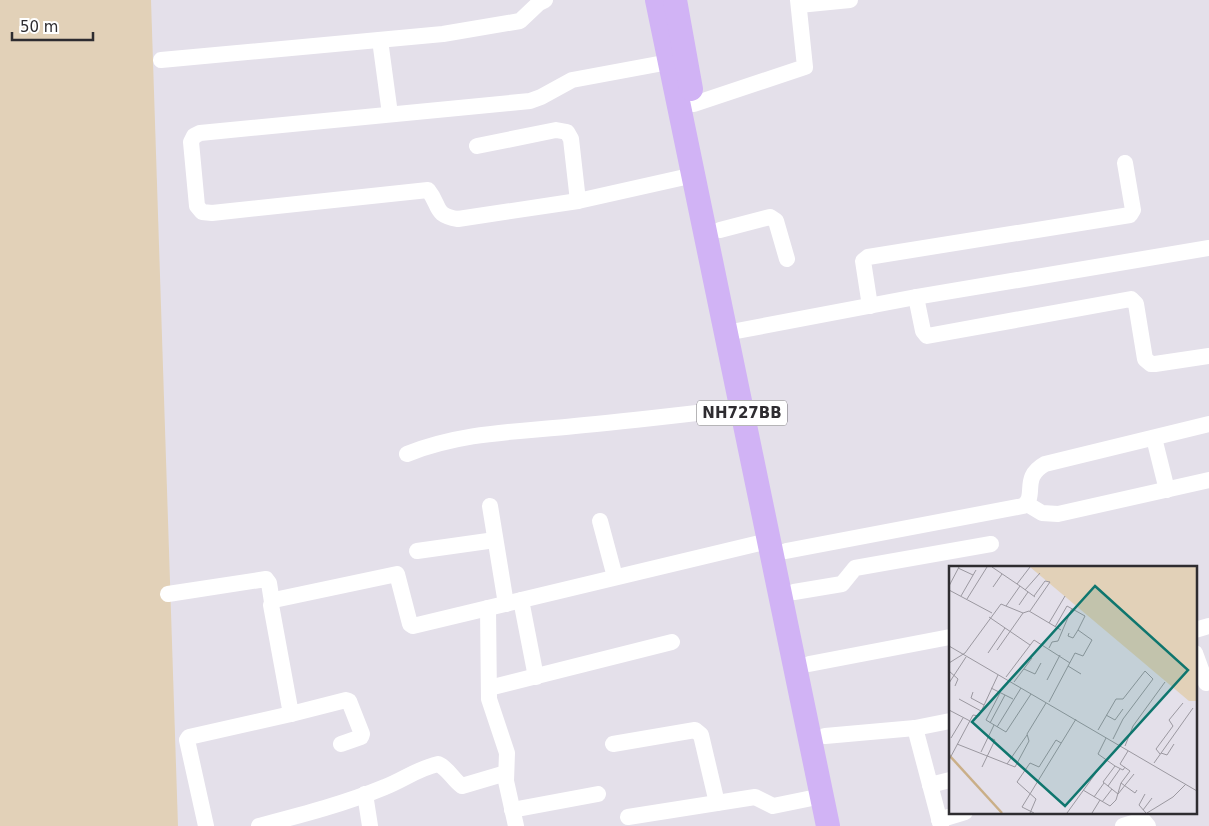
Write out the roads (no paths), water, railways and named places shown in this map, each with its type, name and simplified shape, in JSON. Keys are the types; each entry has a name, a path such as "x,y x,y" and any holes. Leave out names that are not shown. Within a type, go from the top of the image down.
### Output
{"highway":[{"name":"NH727BB","path":"657,0 694,175 733,332 777,546 828,826"},
{"name":"NH727BB","path":"675,0 720,230 741,408 777,546 794,592 844,826"}],"street":[{"path":"161,60 435,35 513,22 525,17 534,7 545,0"},
{"path":"694,104 803,68 805,64 798,3 850,0"},
{"path":"380,40 390,114"},
{"path":"669,62 572,80 541,97 530,100 200,133 194,136 190,142 197,206 202,212 212,213 428,190 433,196 439,212 447,218 458,219 578,201 694,175"},
{"path":"477,146 556,130 567,132 571,139 578,201"},
{"path":"870,306 863,261 868,257 1130,215 1134,210 1126,163"},
{"path":"720,230 770,217 773,218 776,221 787,259"},
{"path":"733,332 916,297 1209,248"},
{"path":"916,297 923,331 927,336 1131,299 1136,304 1145,360 1147,362 1155,364 1209,356"},
{"path":"407,454 430,445 484,434 741,408"},
{"path":"272,602 397,574 411,626 615,578 777,546 934,524 1023,506 1029,501 1032,474 1044,464 1209,424"},
{"path":"1154,438 1167,490"},
{"path":"1027,504 1042,513 1058,514 1209,480"},
{"path":"490,506 495,540 536,676"},
{"path":"600,521 615,578"},
{"path":"417,551 495,540"},
{"path":"794,592 842,584 855,568 991,544"},
{"path":"168,594 266,580 269,583 271,605 291,714"},
{"path":"488,608 489,688 492,709 507,753 507,791 516,826"},
{"path":"1196,630 1209,626"},
{"path":"809,664 949,637"},
{"path":"489,688 672,642"},
{"path":"1196,657 1204,685"},
{"path":"206,826 187,740 189,737 346,700 349,701 362,734 361,737 341,744"},
{"path":"825,736 915,728 949,721"},
{"path":"915,728 940,823 960,814"},
{"path":"613,744 695,730 701,735 717,803"},
{"path":"259,826 332,807 386,787 411,774 438,764 442,765 462,786 506,773"},
{"path":"930,785 949,780"},
{"path":"365,794 370,826"},
{"path":"512,810 598,794"},
{"path":"628,817 754,797 774,806 822,796"},
{"path":"1123,826 1144,820 1148,826"}]}
